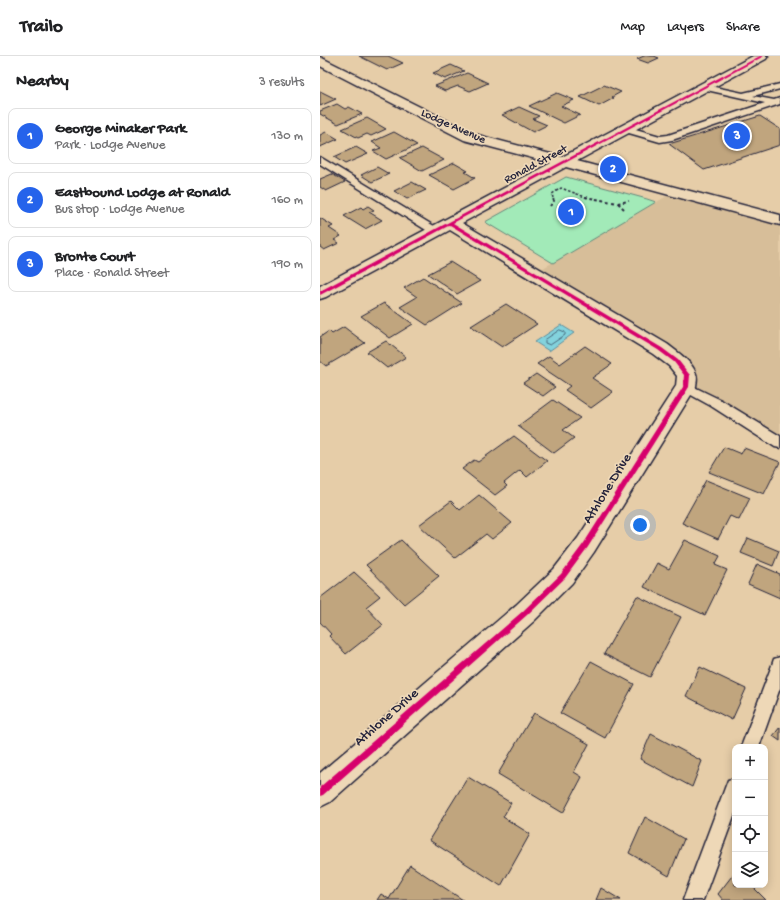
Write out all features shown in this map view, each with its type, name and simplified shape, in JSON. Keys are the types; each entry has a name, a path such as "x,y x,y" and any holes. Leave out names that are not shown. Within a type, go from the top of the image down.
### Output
{"street":[{"name":"Ronald Street","path":"320,293 762,56"},
{"name":"Lodge Avenue","path":"320,61 469,137 780,220"},
{"path":"443,227 660,348 676,361 687,376 686,387"},
{"name":"Athlone Drive","path":"320,792 525,613 563,576 586,545 686,387"}],"lane":[{"path":"744,96 780,86"},
{"path":"705,87 778,103"},
{"path":"625,130 660,139 669,138 778,103"},
{"path":"320,160 443,227"},
{"path":"686,387 716,403 780,443"},
{"path":"751,744 780,665"},
{"path":"693,900 732,795"}],"path":[{"path":"550,206 554,200 552,194 562,188 590,199 618,202 631,201"},
{"path":"618,202 624,209"}],"shaded area":[{"path":"674,192 780,220 780,443 686,387 668,363 531,275"}],"green space":[{"path":"566,177 656,202 553,263 485,222"}],"water":[{"path":"561,325 574,333 549,351 535,342"}],"building":[{"path":"359,56 388,56 403,63 387,70"},
{"path":"644,56 654,56 659,58 648,63 637,59"},
{"path":"451,65 464,71 445,79 433,73"},
{"path":"467,73 488,83 470,91 458,86 445,91 435,86"},
{"path":"604,85 621,92 612,97 614,98 599,106 580,97"},
{"path":"320,91 336,99 320,106"},
{"path":"557,93 574,100 561,106 580,115 564,123 529,106"},
{"path":"337,104 345,109 349,107 362,114 338,124 320,114 320,111"},
{"path":"519,107 539,116 533,119 547,125 533,132 502,115"},
{"path":"760,116 780,129 780,145 704,170 669,144"},
{"path":"367,118 386,129 371,136 367,134 358,138 342,129"},
{"path":"326,132 338,139 320,147 320,135"},
{"path":"394,132 417,145 386,159 373,151 381,148 372,142"},
{"path":"356,147 368,154 345,164 334,157"},
{"path":"422,148 444,160 422,171 400,158"},
{"path":"454,163 468,171 465,172 475,178 454,189 429,175"},
{"path":"377,167 389,174 372,182 361,175"},
{"path":"332,174 345,182 326,191 320,187 320,179"},
{"path":"412,182 426,190 407,199 394,191"},
{"path":"368,206 374,210 369,212 382,220 365,229 344,216 361,207 363,209"},
{"path":"320,218 333,226 329,228 341,236 334,240 339,243 324,250 320,247"},
{"path":"450,262 480,281 457,294 428,274"},
{"path":"423,277 462,303 427,325 400,307 417,297 404,288"},
{"path":"384,303 413,324 390,338 361,316"},
{"path":"506,304 537,324 502,347 471,326"},
{"path":"344,327 365,343 326,366 320,361 320,337 329,331 332,334"},
{"path":"386,341 406,357 387,368 367,352"},
{"path":"585,346 612,364 592,378 613,392 591,408 565,390 570,386 537,364 549,356 560,364"},
{"path":"536,374 555,387 543,396 523,383"},
{"path":"553,400 580,418 563,430 574,438 554,453 518,426"},
{"path":"514,436 547,461 527,477 520,470 504,483 507,486 495,495 462,469 474,460 478,462"},
{"path":"724,447 741,454 744,448 780,462 764,494 709,472"},
{"path":"706,480 750,498 739,520 730,516 718,539 682,523"},
{"path":"479,495 512,523 492,539 486,534 455,558 419,525 451,501 460,510"},
{"path":"748,538 779,551 773,566 741,553"},
{"path":"401,540 439,576 404,604 366,565"},
{"path":"685,540 720,556 715,565 727,570 705,615 644,587 657,563 669,569"},
{"path":"757,564 780,574 780,598 748,584"},
{"path":"354,572 380,596 366,607 383,625 346,654 329,636 331,634 320,622 320,598"},
{"path":"637,596 681,617 650,677 604,654"},
{"path":"591,661 634,684 605,738 560,713"},
{"path":"700,667 746,689 732,720 686,696"},
{"path":"534,713 589,744 574,772 582,777 563,813 498,774"},
{"path":"780,727 780,741 773,736"},
{"path":"651,734 702,761 692,787 640,759"},
{"path":"468,777 511,803 503,817 530,834 501,886 429,840"},
{"path":"645,817 684,839 669,876 629,853"},
{"path":"410,865 463,900 377,900 381,894 389,899"},
{"path":"732,876 732,888 754,888 766,900 723,900 718,894"},
{"path":"601,888 621,900 596,900"}],"cycle path":[{"path":"320,293 762,56"},
{"path":"320,792 525,613 563,576 586,545 686,387 687,375 676,361 660,349 450,223"}],"place":[{"name":"Bronte Court","path":"737,136"},
{"name":"Eastbound Lodge at Ronald","path":"613,169"},
{"name":"George Minaker Park","path":"571,212"}]}
